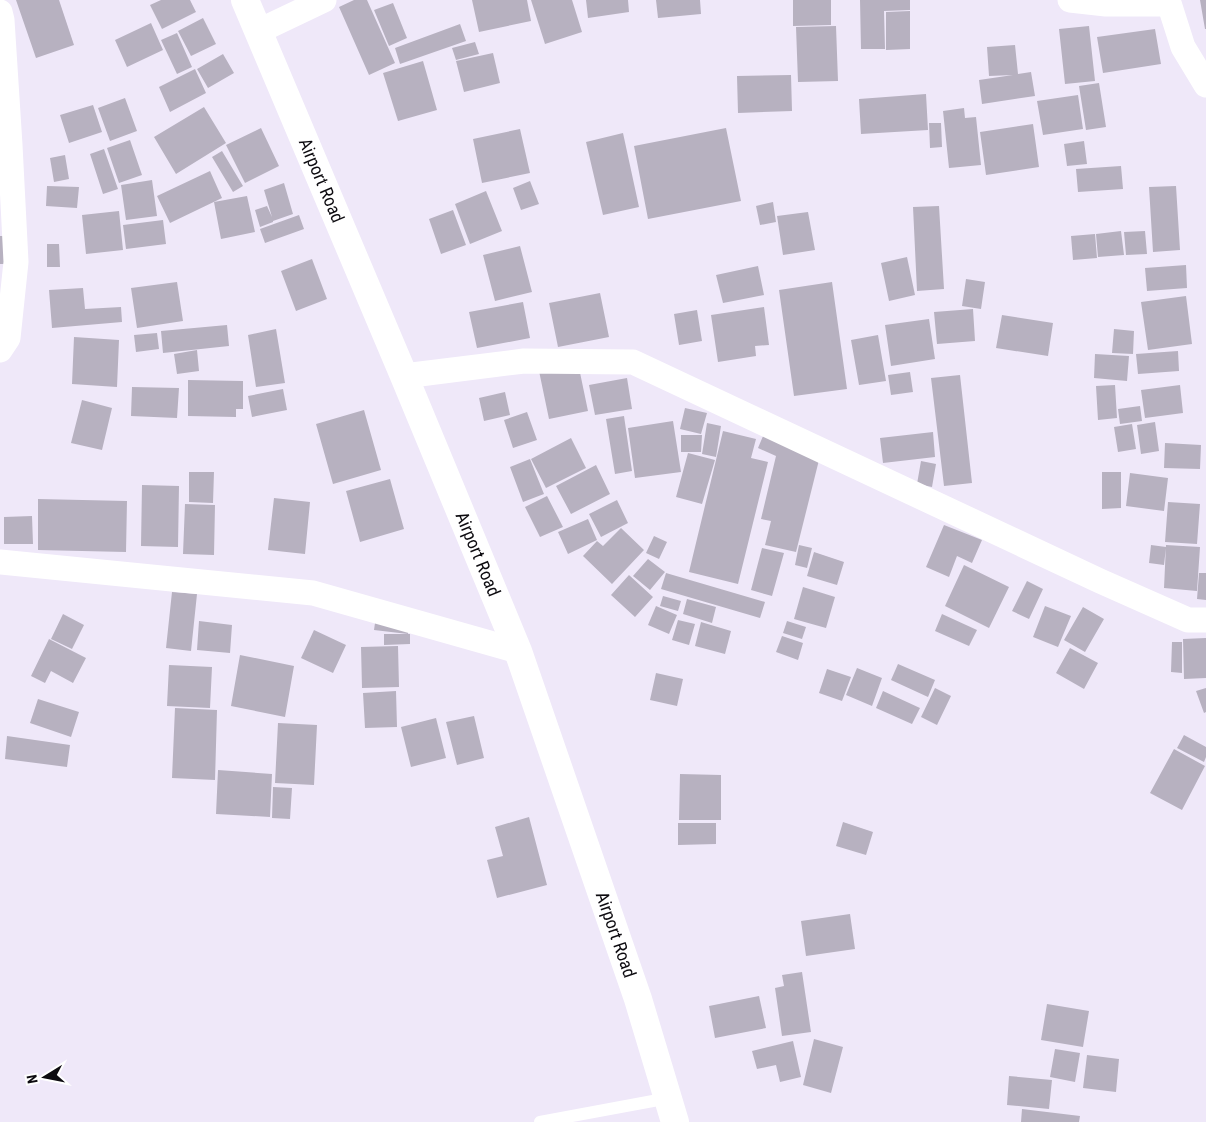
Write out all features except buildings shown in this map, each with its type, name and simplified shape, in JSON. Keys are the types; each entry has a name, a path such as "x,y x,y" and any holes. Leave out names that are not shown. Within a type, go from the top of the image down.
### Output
{"main road":[{"name":"Airport Road","path":"245,0 518,651 638,998 672,1110"}],"street":[{"path":"259,31 324,0"},
{"path":"1070,0 1106,4 1168,2 1183,47 1206,85"},
{"path":"0,12 16,262 8,338 0,350"},
{"path":"404,376 524,361 633,362 1100,581 1188,620 1206,620"},
{"path":"0,562 313,593 518,651"}],"lane":[{"path":"540,1122 672,1110"}]}
